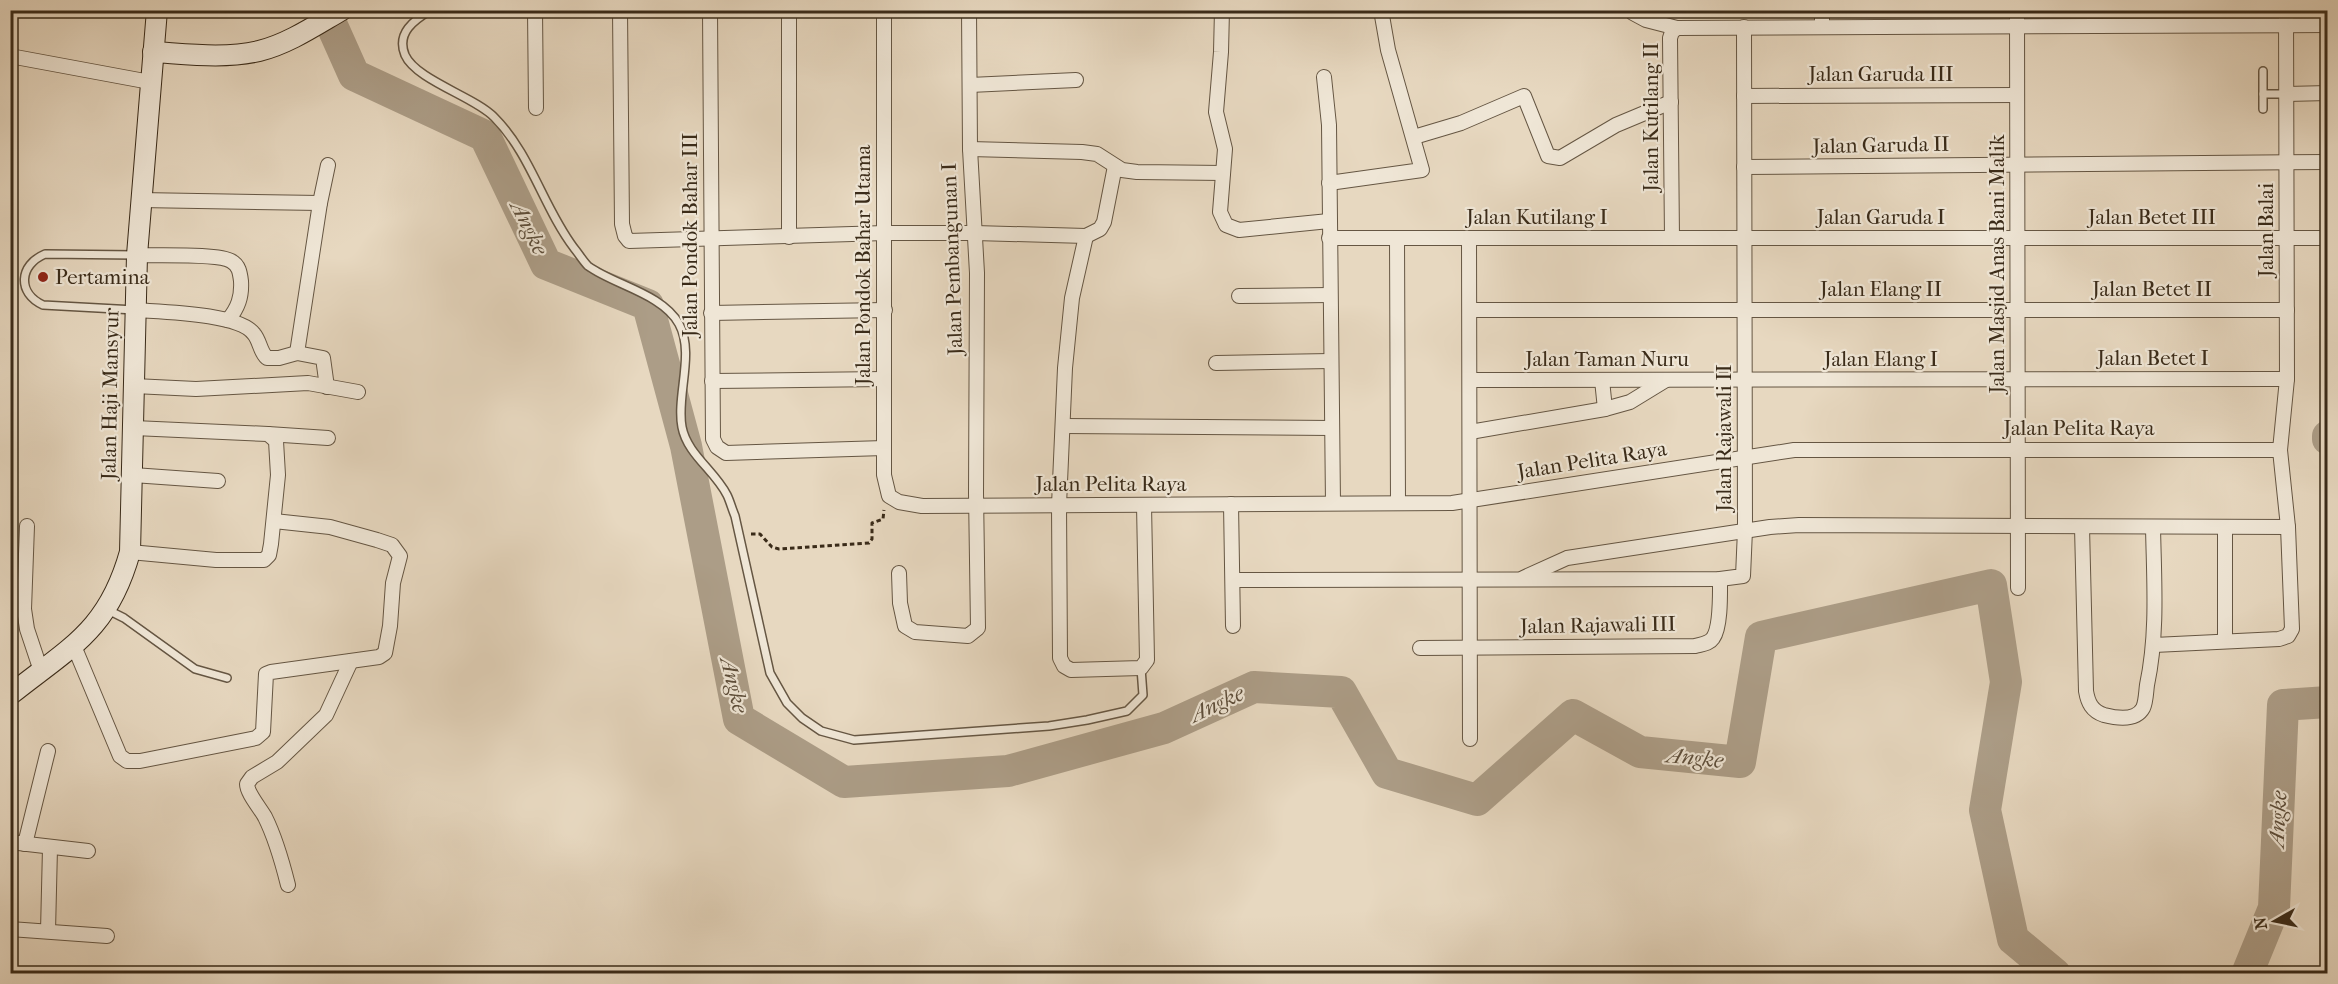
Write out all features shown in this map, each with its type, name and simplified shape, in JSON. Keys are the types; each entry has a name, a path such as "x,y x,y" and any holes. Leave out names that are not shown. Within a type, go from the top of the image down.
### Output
{"main road":[{"name":"Jalan Haji Mansyur","path":"10,695 72,648 91,630 106,609 123,577 130,552 137,255 157,10"},
{"path":"153,52 247,53 269,47 342,10"}],"street":[{"path":"535,10 536,108"},
{"path":"620,10 622,224 629,241 975,233 1086,236 1100,229 1104,222 1115,166"},
{"name":"Jalan Pondok Bahar III","path":"710,10 713,439 717,447 726,453 884,448"},
{"path":"789,10 789,237"},
{"name":"Jalan Pondok Bahar Utama","path":"884,10 885,487"},
{"name":"Jalan Pembangunan I","path":"899,573 900,603 905,626 915,632 968,636 978,628 977,273 970,149 969,10"},
{"path":"1222,10 1216,112 1225,149 1220,212 1230,228 1239,230 1329,221"},
{"path":"1329,183 1422,170 1388,50 1381,10"},
{"path":"1631,10 1646,20 1677,28"},
{"path":"1822,10 1822,26"},
{"name":"Jalan Masjid Anas Bani Malik","path":"2017,10 2018,588"},
{"name":"Jalan Balai","path":"2225,641 2279,639 2288,636 2292,629 2288,527 2280,450 2288,379 2286,10"},
{"name":"Jalan Kutilang II","path":"1672,238 1670,38 1672,32 1677,28 2328,26"},
{"name":"Jalan Rajawali II","path":"1233,580 1720,579 1743,576 1745,530 1744,27"},
{"path":"10,56 150,82"},
{"path":"1324,77 1329,125 1333,503"},
{"path":"970,85 1076,80"},
{"path":"2287,94 2328,93"},
{"name":"Jalan Garuda III","path":"1744,96 2017,95"},
{"path":"1414,137 1461,123 1524,96 1548,156 1560,158 1616,125 1671,102"},
{"path":"970,149 1082,152 1097,154 1115,166 1130,171 1157,174 1223,173"},
{"name":"Jalan Garuda II","path":"1744,167 2328,162"},
{"path":"297,353 328,165"},
{"path":"140,200 320,203"},
{"path":"1086,236 1072,298 1065,368 1059,505 1060,658 1064,666 1071,670 1141,668 1147,660 1144,505"},
{"name":"Jalan Kutilang I","path":"1329,238 1744,238"},
{"path":"1397,238 1398,503"},
{"path":"1469,238 1470,739"},
{"name":"Jalan Garuda I","path":"1744,238 2017,238"},
{"name":"Jalan Betet III","path":"2017,238 2328,238"},
{"path":"137,255 173,257 197,255 230,260 239,268 241,284 240,301 228,320"},
{"path":"1239,296 1330,295"},
{"path":"135,310 204,315 228,320 253,332 267,358 279,358 297,353 323,358 327,387"},
{"path":"711,313 885,310"},
{"name":"Jalan Elang II","path":"1470,310 2018,310"},
{"name":"Jalan Betet II","path":"2018,310 2287,310"},
{"path":"1216,363 1331,361"},
{"path":"712,381 884,379"},
{"name":"Jalan Betet I","path":"2018,379 2288,379"},
{"name":"Jalan Elang I","path":"1745,380 2018,379"},
{"name":"Jalan Taman Nuru","path":"1470,380 1745,380"},
{"path":"1602,380 1605,409"},
{"path":"1470,432 1605,409 1630,402 1666,380"},
{"path":"134,386 196,389 308,383 357,392"},
{"path":"1064,426 1332,428"},
{"path":"134,428 328,438"},
{"path":"130,552 216,560 264,560 269,555 278,475 276,441 268,434"},
{"name":"Jalan Pelita Raya","path":"885,487 889,496 910,505 1398,503 1470,500 1794,450 2018,448 2280,450"},
{"path":"133,475 218,481"},
{"path":"1231,504 1233,626"},
{"path":"72,648 120,756 127,761 140,761 256,738 263,732 265,723 266,674 379,657 385,653 390,626 393,584 400,556 392,545 377,540 330,527 274,521"},
{"path":"1520,580 1567,558 1745,530 1800,525 2018,528 2288,527"},
{"path":"27,526 24,609 27,629 44,668"},
{"path":"2082,528 2088,702 2094,711 2126,718 2136,715 2143,709 2154,645 2153,527"},
{"path":"2154,645 2225,641 2225,527"},
{"name":"Jalan Rajawali III","path":"1420,648 1695,646 1707,643 1714,638 1717,628 1720,579"},
{"path":"288,885 275,836 256,801 247,791 247,784 252,777 277,762 326,715 348,661"},
{"path":"48,751 18,843 88,851"},
{"path":"48,931 50,848"},
{"path":"10,929 107,936"}],"lane":[{"path":"431,10 416,19 405,31 402,43 406,57 420,71 493,116 521,152 560,230 588,265 666,307 680,324 686,352 681,415 683,430 689,444 727,494 739,536 770,673 787,703 802,718 821,731 854,740 1008,730 1087,720 1127,711 1143,695 1141,668"},
{"path":"2263,71 2263,110"},
{"path":"2263,94 2287,94"},
{"path":"135,310 43,305 34,301 24,284 28,265 35,258 45,254 137,255"},
{"path":"106,609 124,618 195,669 227,678"}],"path":[{"path":"739,536 760,534 774,549 869,543 872,539 872,522 883,519 885,487"}],"waterway":[{"name":"Angke","path":"325,10 354,75 485,136 546,264 648,305 686,446 739,719 844,782 1008,771 1164,728 1254,687 1341,692 1387,773 1477,800 1573,715 1640,752 1740,762 1761,637 1991,585 2006,682 1985,810 2013,939 2055,974"},
{"name":"Angke","path":"2247,974 2274,908 2283,705 2328,702"}],"place":[{"name":"Pertamina","path":"43,277"}]}
